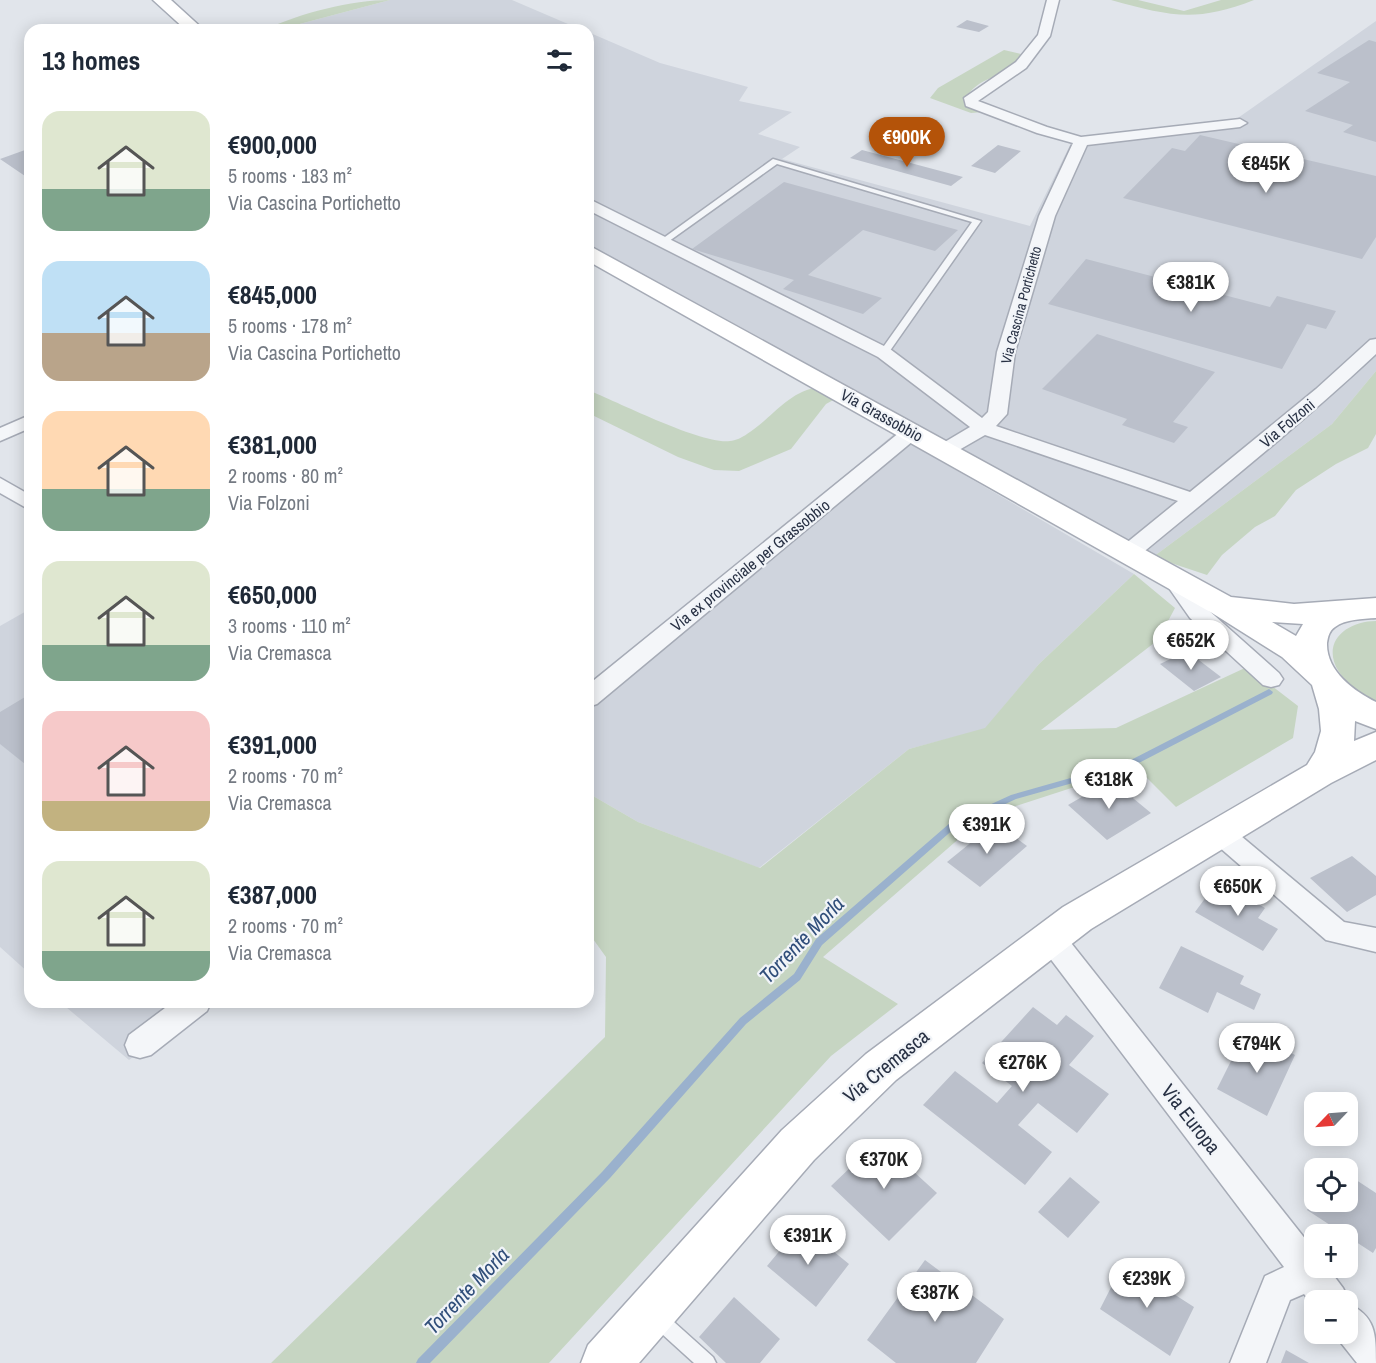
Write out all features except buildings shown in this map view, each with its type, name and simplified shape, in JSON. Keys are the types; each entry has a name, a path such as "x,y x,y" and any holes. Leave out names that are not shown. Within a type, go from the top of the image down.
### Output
{"street":[{"path":"161,0 189,24"},
{"path":"1053,0 1044,36 1021,65 972,98 971,103 1042,130 1081,141 1240,123"},
{"name":"Via Cascina Portichetto","path":"945,450 982,428 997,414 1006,352 1047,216 1081,141"},
{"path":"594,207 884,353 982,428 1196,500"},
{"name":"Via Grassobbio","path":"594,255 945,450 1174,581 1223,606 1293,649 1353,705 1376,717"},
{"name":"Via Folzoni","path":"1127,554 1196,500 1323,393 1376,344"},
{"path":"0,435 24,424"},
{"name":"Via ex provinciale per Grassobbio","path":"594,693 912,432"},
{"path":"0,484 24,500"},
{"name":"Via Grassobbio","path":"1174,581 1198,613 1271,679"},
{"name":"Via Grassobbio","path":"1223,606 1294,614 1361,610"},
{"name":"Via Cremasca","path":"1319,774 1329,762 1340,734 1340,717 1310,650 1313,633 1326,619 1361,610"},
{"name":"Via Cremasca","path":"606,1363 798,1145 881,1067 1077,918 1319,774 1376,745"},
{"path":"1220,833 1336,932 1376,940"},
{"name":"Via Europa","path":"1050,937 1304,1266"},
{"path":"140,1044 188,1008"},
{"path":"1248,1363 1277,1288 1304,1277"},
{"name":"Via Europa","path":"1313,1278 1323,1290"},
{"path":"1358,1334 1376,1358"}],"lane":[{"path":"662,242 776,161 978,221 884,353"},
{"path":"651,1312 707,1363"}],"shaded area":[{"path":"390,0 512,0 568,24 300,24"},
{"path":"1376,21 1376,371 1332,424 1153,557 594,250 594,35 660,63 748,87 739,101 792,112 758,134 800,147 782,159 1030,226 1074,137 1235,120"},
{"path":"894,434 1134,574 1039,664 985,729 909,749 759,868 638,822 594,796 594,678 734,569"},
{"path":"24,612 24,969 0,947 0,626"},
{"path":"67,1008 200,1008 129,1060"}],"green space":[{"path":"390,0 300,24 279,24 326,9"},
{"path":"1111,0 1138,0 1184,11 1221,0 1254,0 1215,12 1182,15"},
{"path":"1004,50 1021,54 1007,70 977,86 964,101 983,112 971,113 930,98 938,88"},
{"path":"1376,371 1376,434 1368,448 1336,464 1296,490 1275,516 1255,527 1222,555 1207,575 1153,557 1332,424"},
{"path":"814,388 835,399 826,404 791,449 739,471 714,470 678,457 594,416 594,393 681,430 717,440 732,441 741,438 804,391"},
{"path":"1134,574 1175,608 1158,640 1041,730 1116,728 1247,667 1298,706 1293,738 1176,807 1136,767 985,816 823,957 898,1004 831,1056 549,1363 271,1363 605,1037 606,957 594,940 594,796 638,822 760,868 909,749 985,728 1039,664"},
{"path":"1376,621 1376,701 1356,689 1343,677 1334,661 1333,651 1339,635 1347,629 1365,622"}],"waterway":[{"name":"Torrente Morla","path":"422,1363 606,1175 743,1021 797,977 819,942 953,825 1014,797 1130,764 1269,692"}]}
